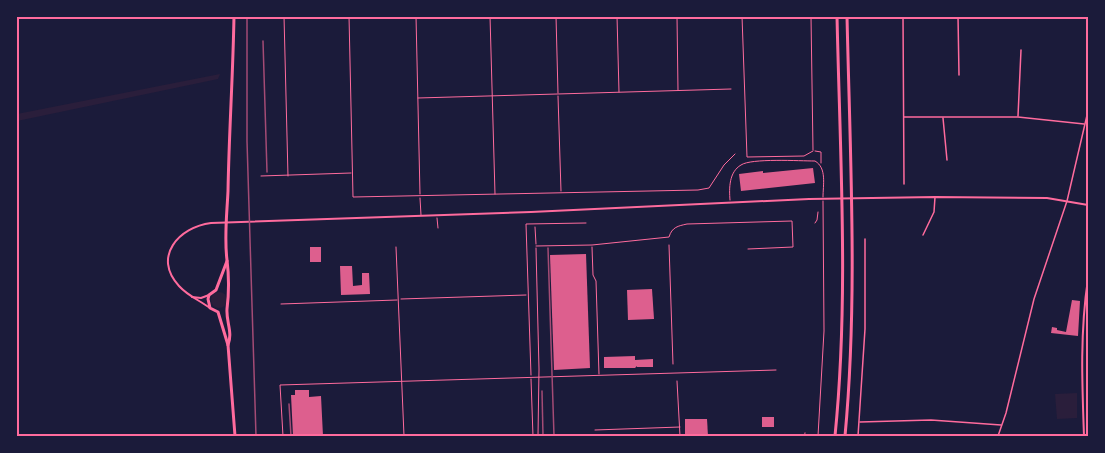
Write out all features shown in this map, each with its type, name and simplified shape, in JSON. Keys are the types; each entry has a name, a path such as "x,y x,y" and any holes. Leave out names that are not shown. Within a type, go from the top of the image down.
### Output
{"main road":[{"path":"228,345 231,338 227,307 230,301 222,291 227,261 234,16"},
{"path":"835,436 842,337 837,16"},
{"path":"844,436 852,276 847,16"},
{"path":"222,291 229,268 227,261"},
{"path":"222,291 209,295 208,304 210,308 218,312 228,345 235,436"},
{"path":"218,312 227,307"}],"street":[{"path":"903,16 904,184"},
{"path":"958,16 959,75"},
{"path":"1018,117 1021,50"},
{"path":"998,436 1034,299 1067,201 1089,111"},
{"path":"904,117 1018,117 1085,124"},
{"path":"943,117 947,160"},
{"path":"922,235 934,212 935,196"},
{"path":"210,308 191,297 177,285 172,276 169,255 180,235 200,224 421,217 730,202 935,196 1047,198 1089,205"},
{"path":"858,436 865,329 865,239"},
{"path":"1084,436 1082,351 1085,298 1089,279"},
{"path":"191,297 201,298 209,295"},
{"path":"860,422 931,420 1002,425"}],"lane":[{"path":"284,16 288,176"},
{"path":"349,16 353,197 709,188 724,165 735,154"},
{"path":"416,16 421,217"},
{"path":"490,16 495,195"},
{"path":"556,16 561,193"},
{"path":"617,16 619,92"},
{"path":"677,16 678,91"},
{"path":"742,16 747,157 804,156 813,151 821,152 824,331 818,436"},
{"path":"811,16 813,151"},
{"path":"418,98 731,89"},
{"path":"730,202 729,190 732,177 741,165 762,162 815,161 821,165"},
{"path":"261,176 353,173"},
{"path":"815,223 818,212"},
{"path":"437,216 438,228"},
{"path":"536,246 592,245 669,237 670,232 676,227 687,224 792,221 793,247 748,249"},
{"path":"533,436 526,224 586,223"},
{"path":"535,225 538,436"},
{"path":"592,245 593,275 596,281 599,375"},
{"path":"669,245 673,364"},
{"path":"396,247 404,436"},
{"path":"281,304 528,294"},
{"path":"283,436 280,385 776,370"},
{"path":"677,381 680,436"},
{"path":"595,430 680,427"}],"shaded area":[{"path":"220,74 218,79 17,121 17,114"},
{"path":"216,292 222,292 227,300 225,306 216,308 211,303 211,297"},
{"path":"1077,393 1077,418 1057,419 1055,394"}],"building":[{"path":"813,168 815,183 741,191 739,174"},
{"path":"310,247 321,247 321,262 310,262"},
{"path":"586,254 590,368 554,370 550,255"},
{"path":"340,266 352,266 353,286 362,285 362,273 369,273 370,294 341,295"},
{"path":"652,289 654,319 628,320 627,290"},
{"path":"1072,300 1080,301 1078,336 1051,333 1052,327 1066,332"},
{"path":"635,356 635,360 653,359 653,367 604,368 604,357"},
{"path":"295,390 309,390 309,397 321,396 323,436 293,436 291,395 295,395"},
{"path":"762,417 774,417 774,427 762,427"},
{"path":"685,419 707,419 708,436 685,436"}],"railway":[{"path":"247,16 247,141 256,436"},
{"path":"263,41 267,172"},
{"path":"548,248 554,436"},
{"path":"542,391 543,436"},
{"path":"289,404 291,436"}]}
